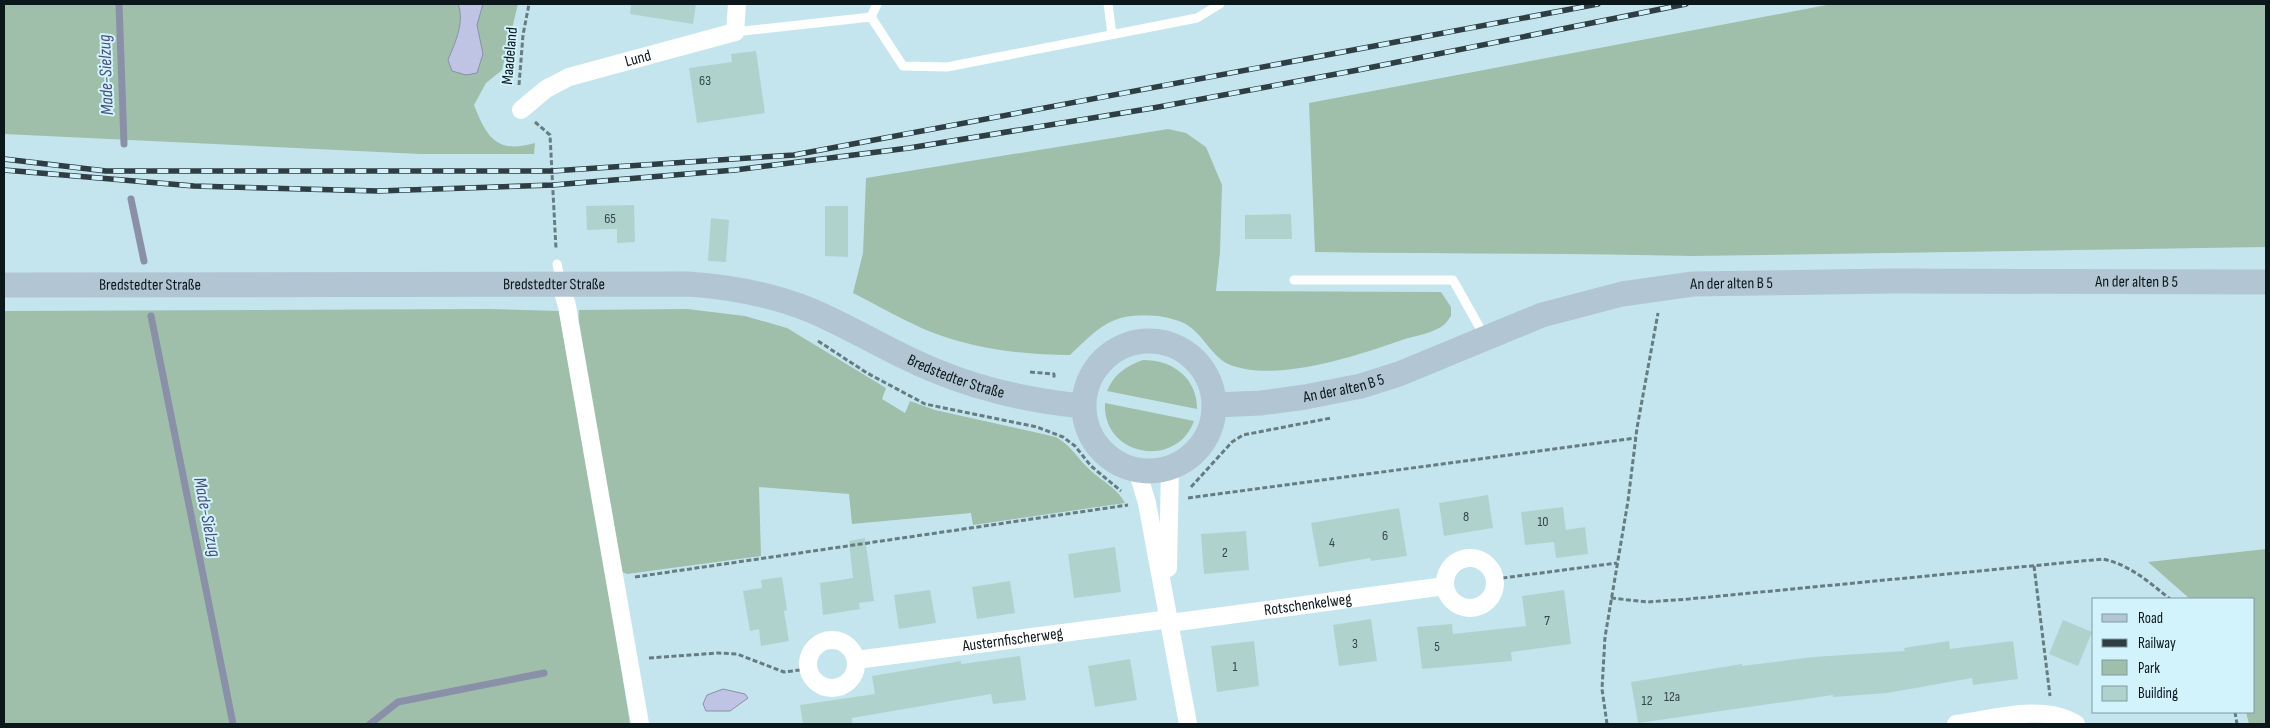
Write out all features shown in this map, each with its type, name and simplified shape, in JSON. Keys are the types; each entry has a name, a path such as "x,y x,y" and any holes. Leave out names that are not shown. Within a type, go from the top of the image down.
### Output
{"main road":[{"name":"Bredstedter Straße","path":"4,285 559,274 716,286 765,295 811,310 916,363 1002,394 1083,406"},
{"name":"An der alten B 5","path":"1215,405 1270,402 1361,386 1399,374 1542,315 1622,294 1693,284 2266,282"},
{"path":"1136,341 1158,341 1180,348 1198,362 1210,381 1215,405 1212,424 1203,443 1188,458 1170,468 1154,471 1137,470 1116,463 1099,448 1087,429 1083,406 1087,384 1098,364 1115,350 1136,341"}],"street":[{"path":"735,32 737,4"},
{"name":"Lund","path":"521,110 546,89 569,77 735,32"},
{"path":"559,274 567,306 640,724"},
{"path":"1167,602 1170,468"},
{"path":"1137,470 1147,503 1167,602 1188,724"},
{"path":"1470,558 1486,563 1492,569 1495,579 1493,593 1488,600 1474,607 1459,605 1453,600 1446,586 1449,570 1462,559 1470,558"},
{"name":"Rotschenkelweg","path":"1170,621 1446,586"},
{"name":"Austernfischerweg","path":"856,660 1170,621"},
{"path":"832,639 847,645 853,651 856,660 854,674 849,680 836,688 821,686 814,681 808,669 808,658 811,650 824,640 832,639"},
{"path":"1956,724 2021,715 2052,714 2064,717 2076,724"}],"lane":[{"path":"871,17 877,4"},
{"path":"1108,4 1112,34"},
{"path":"871,17 902,66 947,67 1196,18 1220,4"},
{"path":"735,32 871,17"},
{"path":"1294,280 1453,280 1485,337"}],"path":[{"name":"Maadeland","path":"521,110 518,79 529,4"},
{"path":"521,110 550,135 559,274"},
{"path":"1608,724 1602,688 1602,662 1628,501 1636,438 1658,310 1649,311"},
{"path":"811,337 867,373 925,404 1037,427 1063,437 1075,446 1091,466 1123,492"},
{"path":"1189,490 1195,480 1232,442 1243,435 1336,417"},
{"path":"1186,495 1182,499 1636,438"},
{"path":"614,580 1132,505 1127,499"},
{"path":"1611,598 1647,602 1689,600 2103,559 2119,563 2134,571 2169,598"},
{"path":"1495,579 1617,563"},
{"path":"2034,566 2052,714"},
{"path":"628,660 701,654 737,654 784,672 808,669"}],"green space":[{"path":"4,4 518,4 502,70 486,83 474,105 484,126 495,140 502,145 511,146 535,143 534,154 420,154 4,134"},
{"path":"1832,4 2266,4 2266,247 1693,256 1315,252 1309,103"},
{"path":"1168,129 1186,133 1206,147 1222,185 1220,252 1216,291 1441,292 1451,307 1451,316 1444,325 1433,331 1365,352 1317,365 1269,371 1247,369 1228,364 1218,357 1190,327 1179,321 1158,316 1129,316 1108,323 1090,336 1070,355 1035,354 982,347 948,338 911,323 853,293 863,253 866,178"},
{"path":"489,309 559,311 608,586 630,724 4,724 4,311"},
{"path":"687,309 745,316 787,328 886,388 882,399 905,413 910,401 935,410 1056,437 1069,447 1092,472 1113,488 1125,503 973,525 971,513 852,524 849,494 759,487 761,556 627,574 618,570 578,327 579,310"},
{"path":"1143,360 1164,363 1181,373 1193,388 1197,409 1107,391 1121,371"},
{"path":"1105,403 1194,421 1185,436 1172,446 1157,451 1142,450 1127,445 1115,435 1107,421"},
{"path":"2266,549 2266,724 2249,724 2246,713 2255,713 2255,598 2189,598 2148,562"}],"water":[{"path":"458,4 483,4 477,25 483,54 477,73 466,75 452,71 448,60 460,25"},
{"path":"723,689 745,694 748,698 730,711 706,711 703,704 707,695"}],"building":[{"path":"631,4 696,4 693,24 630,14"},
{"path":"756,51 765,113 697,123 689,68 732,62 731,54"},
{"path":"634,205 635,242 617,243 617,229 587,230 586,206"},
{"path":"825,206 848,206 848,257 825,256"},
{"path":"1291,214 1292,239 1245,239 1245,215"},
{"path":"711,218 729,220 726,262 708,261"},
{"path":"1488,495 1493,528 1444,536 1439,503"},
{"path":"1563,507 1566,530 1585,527 1588,554 1556,558 1554,542 1525,545 1521,512"},
{"path":"1399,508 1407,556 1371,561 1370,558 1319,567 1311,523"},
{"path":"1246,531 1249,570 1204,574 1201,534"},
{"path":"865,538 874,601 859,603 860,609 823,615 820,583 853,578 849,541"},
{"path":"1115,547 1121,592 1074,598 1068,554"},
{"path":"782,577 787,610 784,611 789,641 761,646 759,629 750,631 743,591 762,588 761,580"},
{"path":"1010,581 1015,613 977,619 972,587"},
{"path":"930,590 936,623 899,629 894,595"},
{"path":"1564,590 1571,644 1511,652 1512,661 1422,669 1417,627 1452,624 1453,634 1526,626 1522,596"},
{"path":"1371,619 1377,661 1339,666 1333,625"},
{"path":"2063,620 2092,632 2078,666 2049,654"},
{"path":"1254,641 1259,686 1217,692 1211,646"},
{"path":"1949,641 1950,649 2013,641 2018,679 1973,685 1972,678 1887,693 1833,697 1833,695 1638,723 1631,682 1742,664 1742,666 1813,657 1905,651 1904,648"},
{"path":"1020,656 1026,700 993,704 991,694 852,718 852,724 803,724 800,705 875,694 872,676 961,661 961,664"},
{"path":"1130,659 1137,700 1095,707 1088,666"}],"waterway":[{"name":"Made-Sielzug","path":"119,4 124,144"},
{"name":"Made-Sielzug","path":"131,199 144,261"},
{"name":"Made-Sielzug","path":"151,316 233,724"},
{"path":"370,724 398,702 544,673"}],"railway":[{"path":"4,159 106,171 552,171 794,155 1598,4"},
{"path":"4,170 194,186 378,191 553,185 735,170 909,148 1153,108 1358,70 1686,4"}]}
